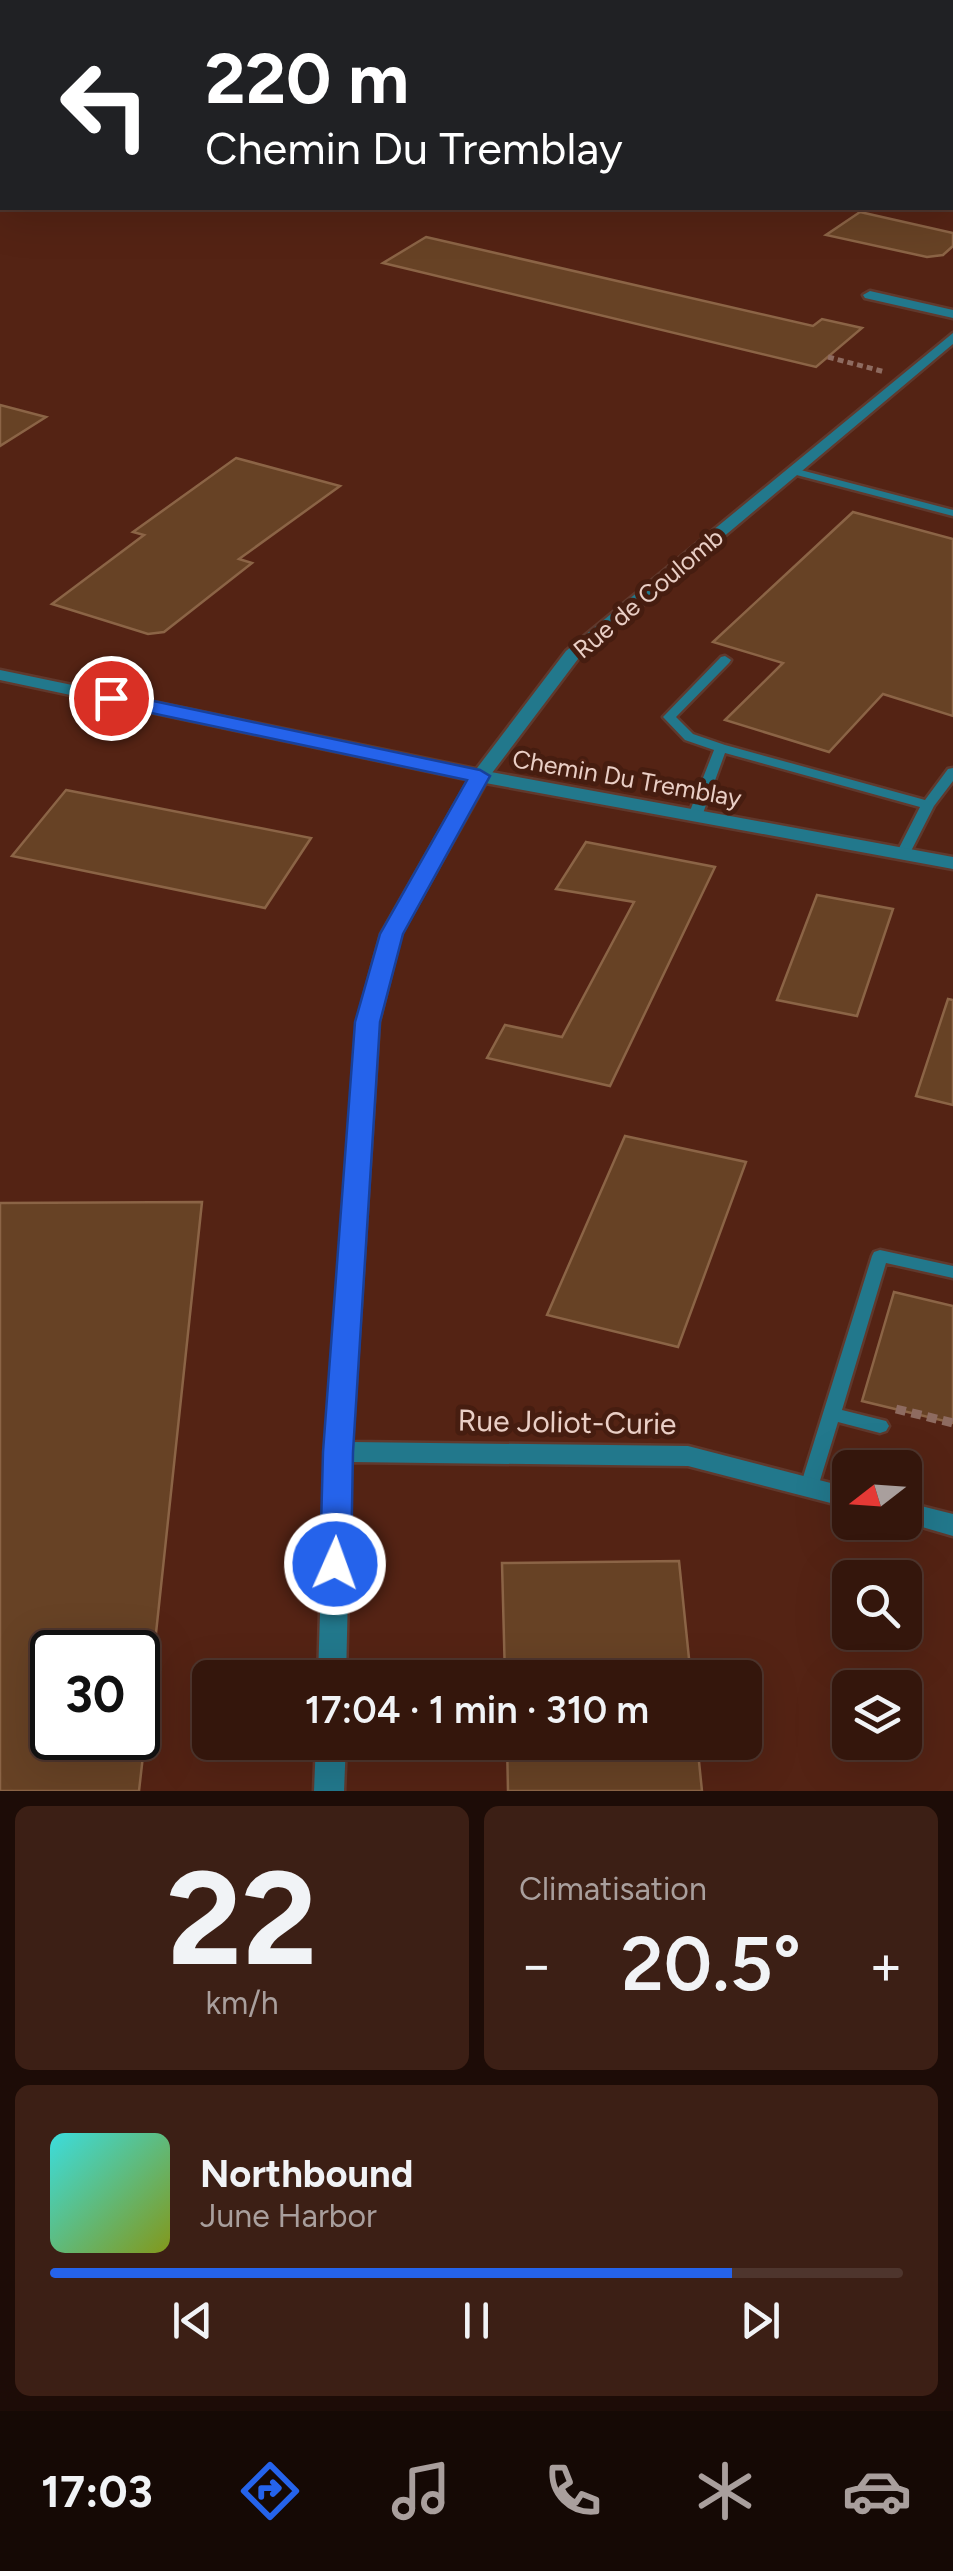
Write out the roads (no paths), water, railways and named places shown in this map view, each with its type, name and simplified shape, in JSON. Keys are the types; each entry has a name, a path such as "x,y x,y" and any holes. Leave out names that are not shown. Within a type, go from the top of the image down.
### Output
{"street":[{"path":"870,296 953,314"},
{"name":"Rue de Coulomb","path":"332,1660 338,1452 368,1022 392,934 480,776 572,655 953,337"},
{"name":"Chemin Du Tremblay","path":"0,675 480,776 953,864"},
{"name":"Rue Joliot-Curie","path":"338,1452 688,1456 832,1493"},
{"path":"922,1517 953,1525"},
{"path":"329,1791 330,1760"}],"lane":[{"path":"793,472 953,513"},
{"path":"725,660 669,717 689,737 928,805"},
{"path":"695,816 721,748"},
{"path":"903,854 928,805 953,772"},
{"path":"809,1487 880,1256 953,1272"},
{"path":"832,1414 880,1426"}]}
